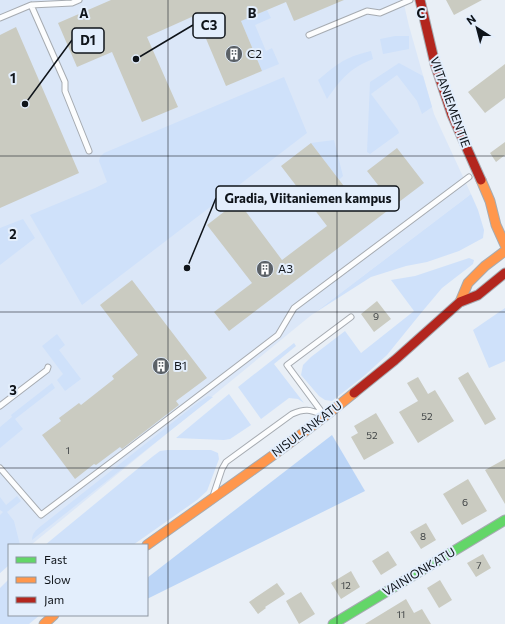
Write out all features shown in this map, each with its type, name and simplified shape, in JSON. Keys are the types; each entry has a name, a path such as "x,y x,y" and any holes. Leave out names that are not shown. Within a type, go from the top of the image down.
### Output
{"main road":[{"name":"VIITANIEMENTIE","path":"420,0 435,64 452,115 490,201 496,225 505,245"},
{"name":"VIITANIEMENTIE","path":"490,201 500,212"},
{"name":"NISULANKATU","path":"460,302 468,284 485,266 505,251"},
{"name":"NISULANKATU","path":"148,544 261,464 325,416 395,360 460,302 478,296 505,273"},
{"name":"VAINIONKATU","path":"332,624 505,520"},
{"path":"44,624 53,616"}],"lane":[{"path":"0,18 31,5 72,3 79,0"},
{"path":"309,35 366,11 380,13 400,2 410,0"},
{"path":"31,5 64,82 65,91 89,151"},
{"path":"0,468 41,515 278,335 294,308 469,177"},
{"path":"325,416 287,365 351,317"},
{"path":"0,406 48,367"},
{"path":"213,498 222,469 226,462 292,414 300,410 311,410 325,416"}],"shaded area":[{"path":"0,0 403,0 434,114 471,194 309,317 32,544 8,544 8,566 0,573"},
{"path":"267,10 271,18 255,25 266,51 272,48 279,64 262,71 241,21"},
{"path":"395,36 409,36 409,49 383,54 380,39"},
{"path":"371,51 373,59 352,70 327,99 318,80 343,61 356,55"},
{"path":"399,63 423,76 432,107 422,114 417,101 397,75 371,94 399,133 370,154 367,152 370,82"},
{"path":"284,77 307,133 82,305 30,215 107,182 99,161 100,157 104,153"},
{"path":"334,140 343,176 339,180 311,143"},
{"path":"471,194 484,230 483,238 459,251 427,262 406,266 371,277 313,314"},
{"path":"23,219 35,238 0,265 0,228"},
{"path":"469,258 474,260 473,264 442,288 387,355 364,376 332,401 325,400 319,396 301,375 303,365 311,357 345,331 361,353 414,311 391,280 415,276"},
{"path":"505,308 505,361 489,368 473,330"},
{"path":"57,334 65,345 59,350 81,379 65,391 57,380 63,374 42,346"},
{"path":"294,343 296,346 274,364 304,403 298,399 289,398 261,419 238,387"},
{"path":"52,383 55,388 15,419 23,429 0,448 0,427 12,417 11,415"},
{"path":"229,394 251,425 230,439 176,438"},
{"path":"208,396 213,397 32,540 36,530 39,527"},
{"path":"332,435 365,491 148,599 148,577"},
{"path":"211,450 218,453 219,459 207,491 197,500 134,544 46,544 152,457 160,451"},
{"path":"17,496 21,501 7,512 14,521 20,544 8,544 8,566 0,573 0,515 3,512 0,510 0,497 6,505"},
{"path":"8,580 8,616 39,616 29,624 0,624 0,588"}],"building":[{"path":"111,0 344,0 294,21 286,2 241,21 262,71 226,86 196,15 147,37 178,107 142,122 112,52 77,67 58,23"},
{"path":"446,0 482,0 454,15"},
{"path":"16,27 79,173 0,208 0,35"},
{"path":"505,64 505,98 485,113 468,92"},
{"path":"505,142 505,155 496,162 490,153"},
{"path":"311,143 356,202 378,185 367,171 397,148 424,183 229,331 214,312 252,283 207,225 238,201 282,260 327,226 281,166"},
{"name":"B1","path":"132,280 207,378 176,401 179,405 122,449 120,447 96,465 94,464 75,479 42,435 61,421 59,418 79,403 81,405 114,379 112,376 138,355 100,305"},
{"path":"377,301 391,319 374,332 361,314"},
{"path":"468,372 496,419 485,425 458,378"},
{"path":"418,377 428,394 435,390 454,421 418,443 399,412 418,401 407,383"},
{"path":"376,413 394,443 364,460 351,437 358,433 354,426"},
{"path":"505,459 505,504 485,470"},
{"path":"468,479 487,511 462,525 443,494"},
{"path":"426,523 436,540 421,549 410,532"},
{"path":"388,551 397,565 381,575 372,561"},
{"path":"483,554 491,568 476,577 467,563"},
{"path":"351,571 360,587 341,599 331,583"},
{"path":"440,580 452,600 439,608 427,588"},
{"path":"277,583 285,594 265,607 266,608 258,614 249,602"},
{"path":"301,592 315,614 299,624 286,601"},
{"path":"406,599 414,613 422,609 431,624 365,624"}],"traffic: fast":[{"path":"333,624 505,520"}],"traffic: slow":[{"path":"481,180 490,201 496,225 505,245"},
{"path":"460,302 468,283 485,266 505,251"},
{"path":"148,544 278,452 354,393"},
{"path":"44,624 53,616"}],"traffic: jam":[{"path":"420,0 435,64 452,115 481,180"},
{"path":"354,393 395,360 460,302 478,295 505,273"}],"place":[{"name":"C2","path":"234,54"},
{"name":"C3","path":"136,59"},
{"name":"D1","path":"25,104"},
{"name":"Gradia, Viitaniemen kampus","path":"187,268"},
{"name":"A3","path":"265,269"},
{"name":"B1","path":"161,366"}]}
